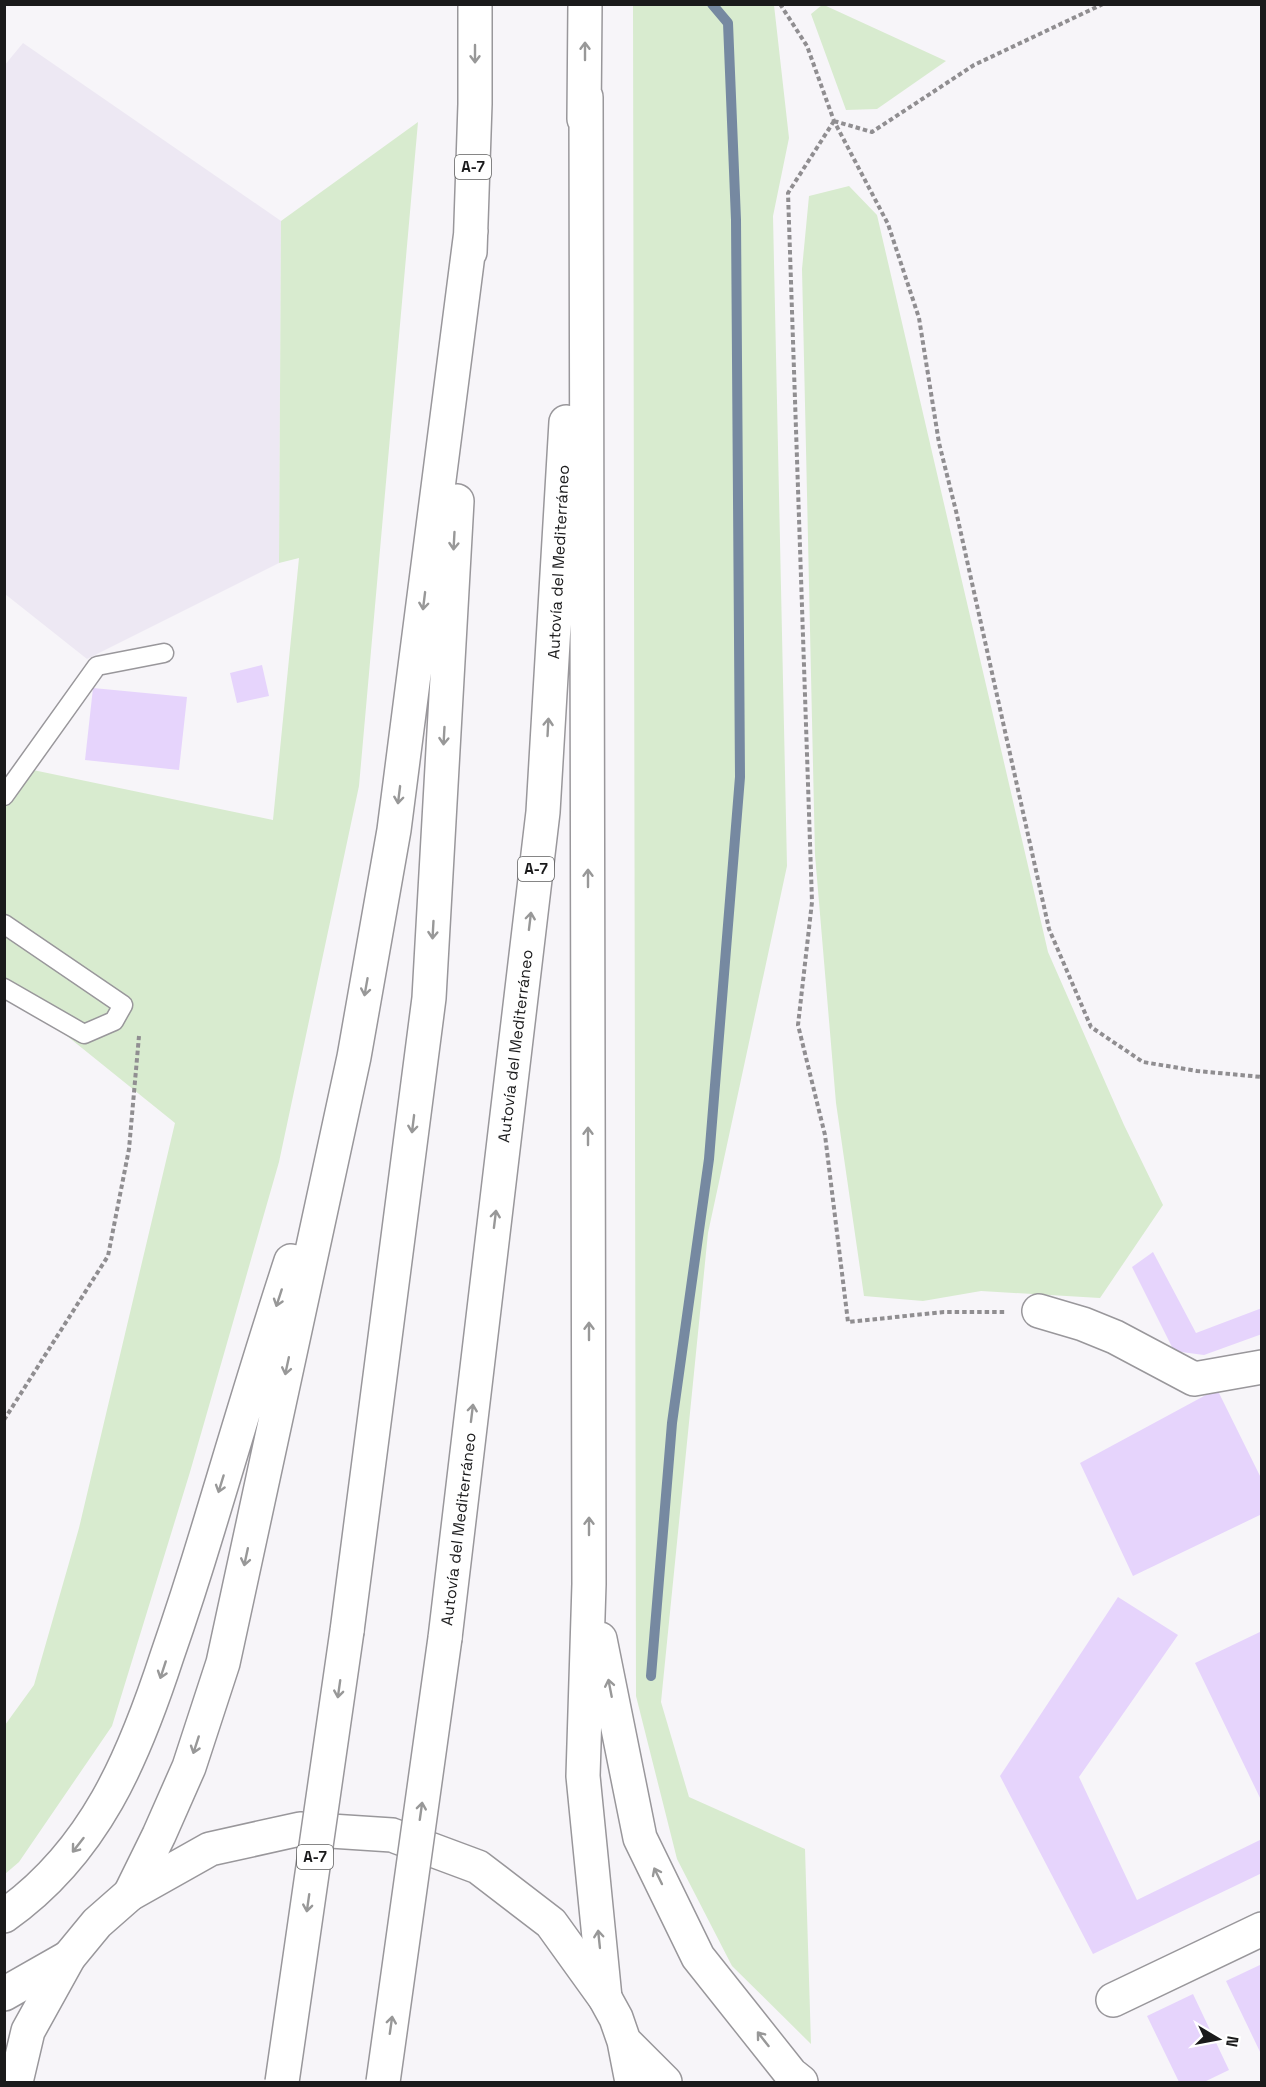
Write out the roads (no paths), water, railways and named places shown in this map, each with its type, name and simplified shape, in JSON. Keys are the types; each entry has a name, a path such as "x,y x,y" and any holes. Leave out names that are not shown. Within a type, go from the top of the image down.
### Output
{"main road":[{"name":"A-7","path":"282,2082 348,1631 429,998 471,231 475,4"},
{"name":"Autovía del Mediterráneo","path":"383,2082 445,1638 543,812 586,97 585,4"},
{"path":"586,97 590,1584 583,1776 605,1998"},
{"path":"130,1894 159,1836 189,1767 223,1663 354,1057 394,830 471,231"},
{"path":"4,1916 55,1874 96,1821 123,1773 146,1721 189,1592 300,1232 331,1166"},
{"path":"1039,1311 1083,1324 1115,1337 1194,1379 1262,1367"},
{"path":"590,1584 640,1838 698,1957 791,2074 801,2082"},
{"path":"16,2082 28,2031 69,1957 97,1923 130,1894 210,1849 300,1828 392,1834 478,1867 551,1923 605,1998 616,2018 624,2041 632,2082"},
{"path":"1113,2000 1262,1929"},
{"path":"4,1994 69,1957"},
{"path":"624,2041 665,2082"}],"lane":[{"path":"4,796 97,666 165,653"},
{"path":"4,924 123,1005 114,1021 84,1034 4,988"}],"waterway":[{"path":"651,1676 672,1423 709,1159 740,777 736,220 728,23 712,4"}]}
